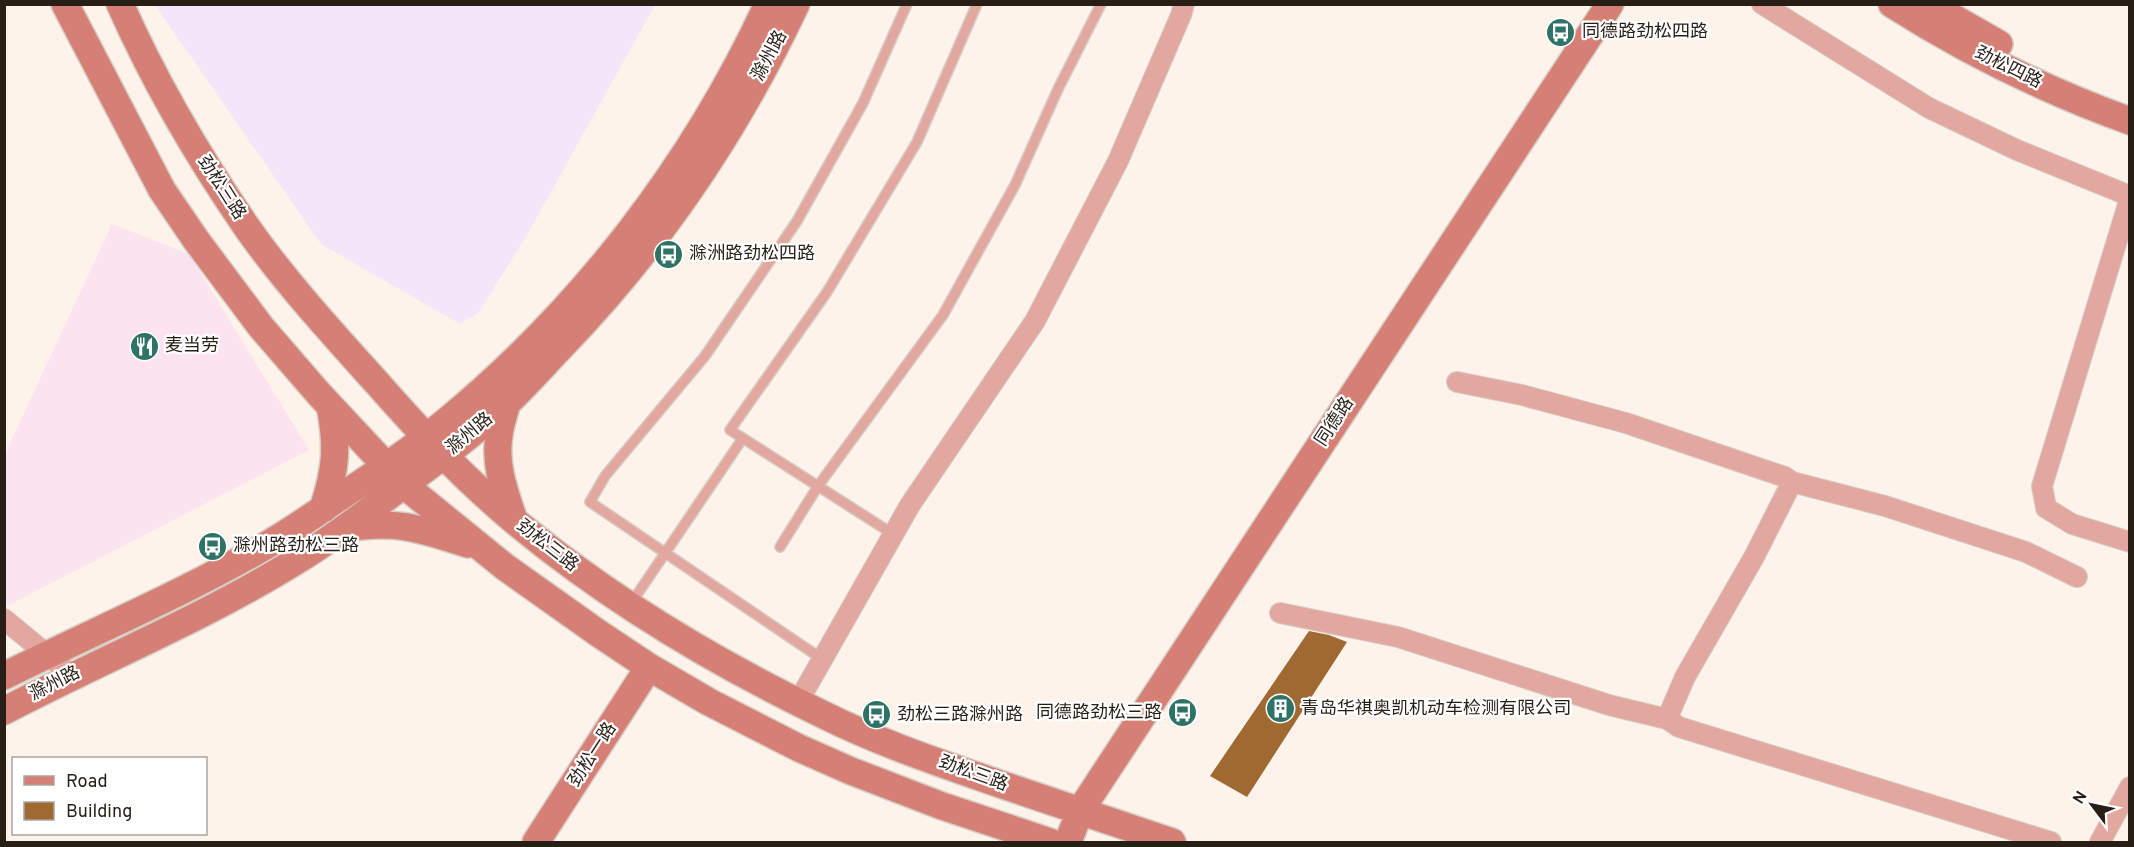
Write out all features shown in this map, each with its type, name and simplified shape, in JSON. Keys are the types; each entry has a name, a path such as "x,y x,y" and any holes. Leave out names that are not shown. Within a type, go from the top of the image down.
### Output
{"main road":[{"path":"65,4 162,190 195,240 261,327 330,406 396,475 505,567 598,633 650,667 748,723 851,771 942,806 1050,843"},
{"name":"劲松三路","path":"120,4 188,138 250,231 346,349 470,483 515,521 629,607 724,665 798,702 865,734 957,769 1172,843"},
{"name":"滁州路","path":"4,711 72,675 205,611 292,563 346,528 396,475 426,436 505,370 564,309 649,208 686,155 720,100 768,4"},
{"name":"滁州路","path":"4,676 222,569 268,544 323,509 396,475 444,456 507,403 584,324 670,220 705,170 740,111 775,50 796,4"},
{"name":"同德路","path":"1068,843 1080,811 1610,4"},
{"name":"劲松四路","path":"1892,4 1998,64 2088,106 2130,120"},
{"name":"劲松四路","path":"1929,4 2003,46 2090,87 2130,101"},
{"path":"507,403 498,437 497,454 501,483 515,521"},
{"path":"323,509 333,479 336,436 330,406"},
{"path":"346,528 381,524 414,527 483,549"},
{"name":"劲松一路","path":"536,843 650,667"}],"street":[{"path":"798,702 909,505 1035,321 1118,161 1184,4"},
{"path":"1762,4 1929,108 2017,150 2130,197 2042,486 2046,508 2072,524 2130,542"},
{"path":"1457,382 1522,395 1626,423 1785,477 1792,482 1885,506 2016,548 2077,577"},
{"path":"1667,719 1685,677 1755,557 1792,482"},
{"path":"1280,613 1398,637 1609,705 1667,719 1679,726 2051,843"},
{"path":"4,619 72,675"},
{"path":"2100,843 2130,788"}],"lane":[{"path":"822,659 590,502 605,476 705,356 797,221 863,104 907,4"},
{"path":"892,534 730,430 827,292 917,142 977,4"},
{"path":"780,547 818,486 943,315 1015,185 1058,89 1101,4"},
{"path":"629,607 743,438"}],"shaded area":[{"path":"155,5 655,5 527,235 479,312 460,324 321,244"},
{"path":"112,224 189,254 309,450 9,605 4,602 5,454"}],"building":[{"name":"青岛华祺奥凯机动车检测有限公司","path":"1309,631 1347,642 1247,797 1210,776"}],"place":[{"name":"同德路劲松四路","path":"1561,32"},
{"name":"滁洲路劲松四路","path":"668,254"},
{"name":"麦当劳","path":"144,346"},
{"name":"滁州路劲松三路","path":"212,546"},
{"name":"青岛华祺奥凯机动车检测有限公司","path":"1280,709"},
{"name":"同德路劲松三路","path":"1183,713"},
{"name":"劲松三路滁州路","path":"876,715"}]}
